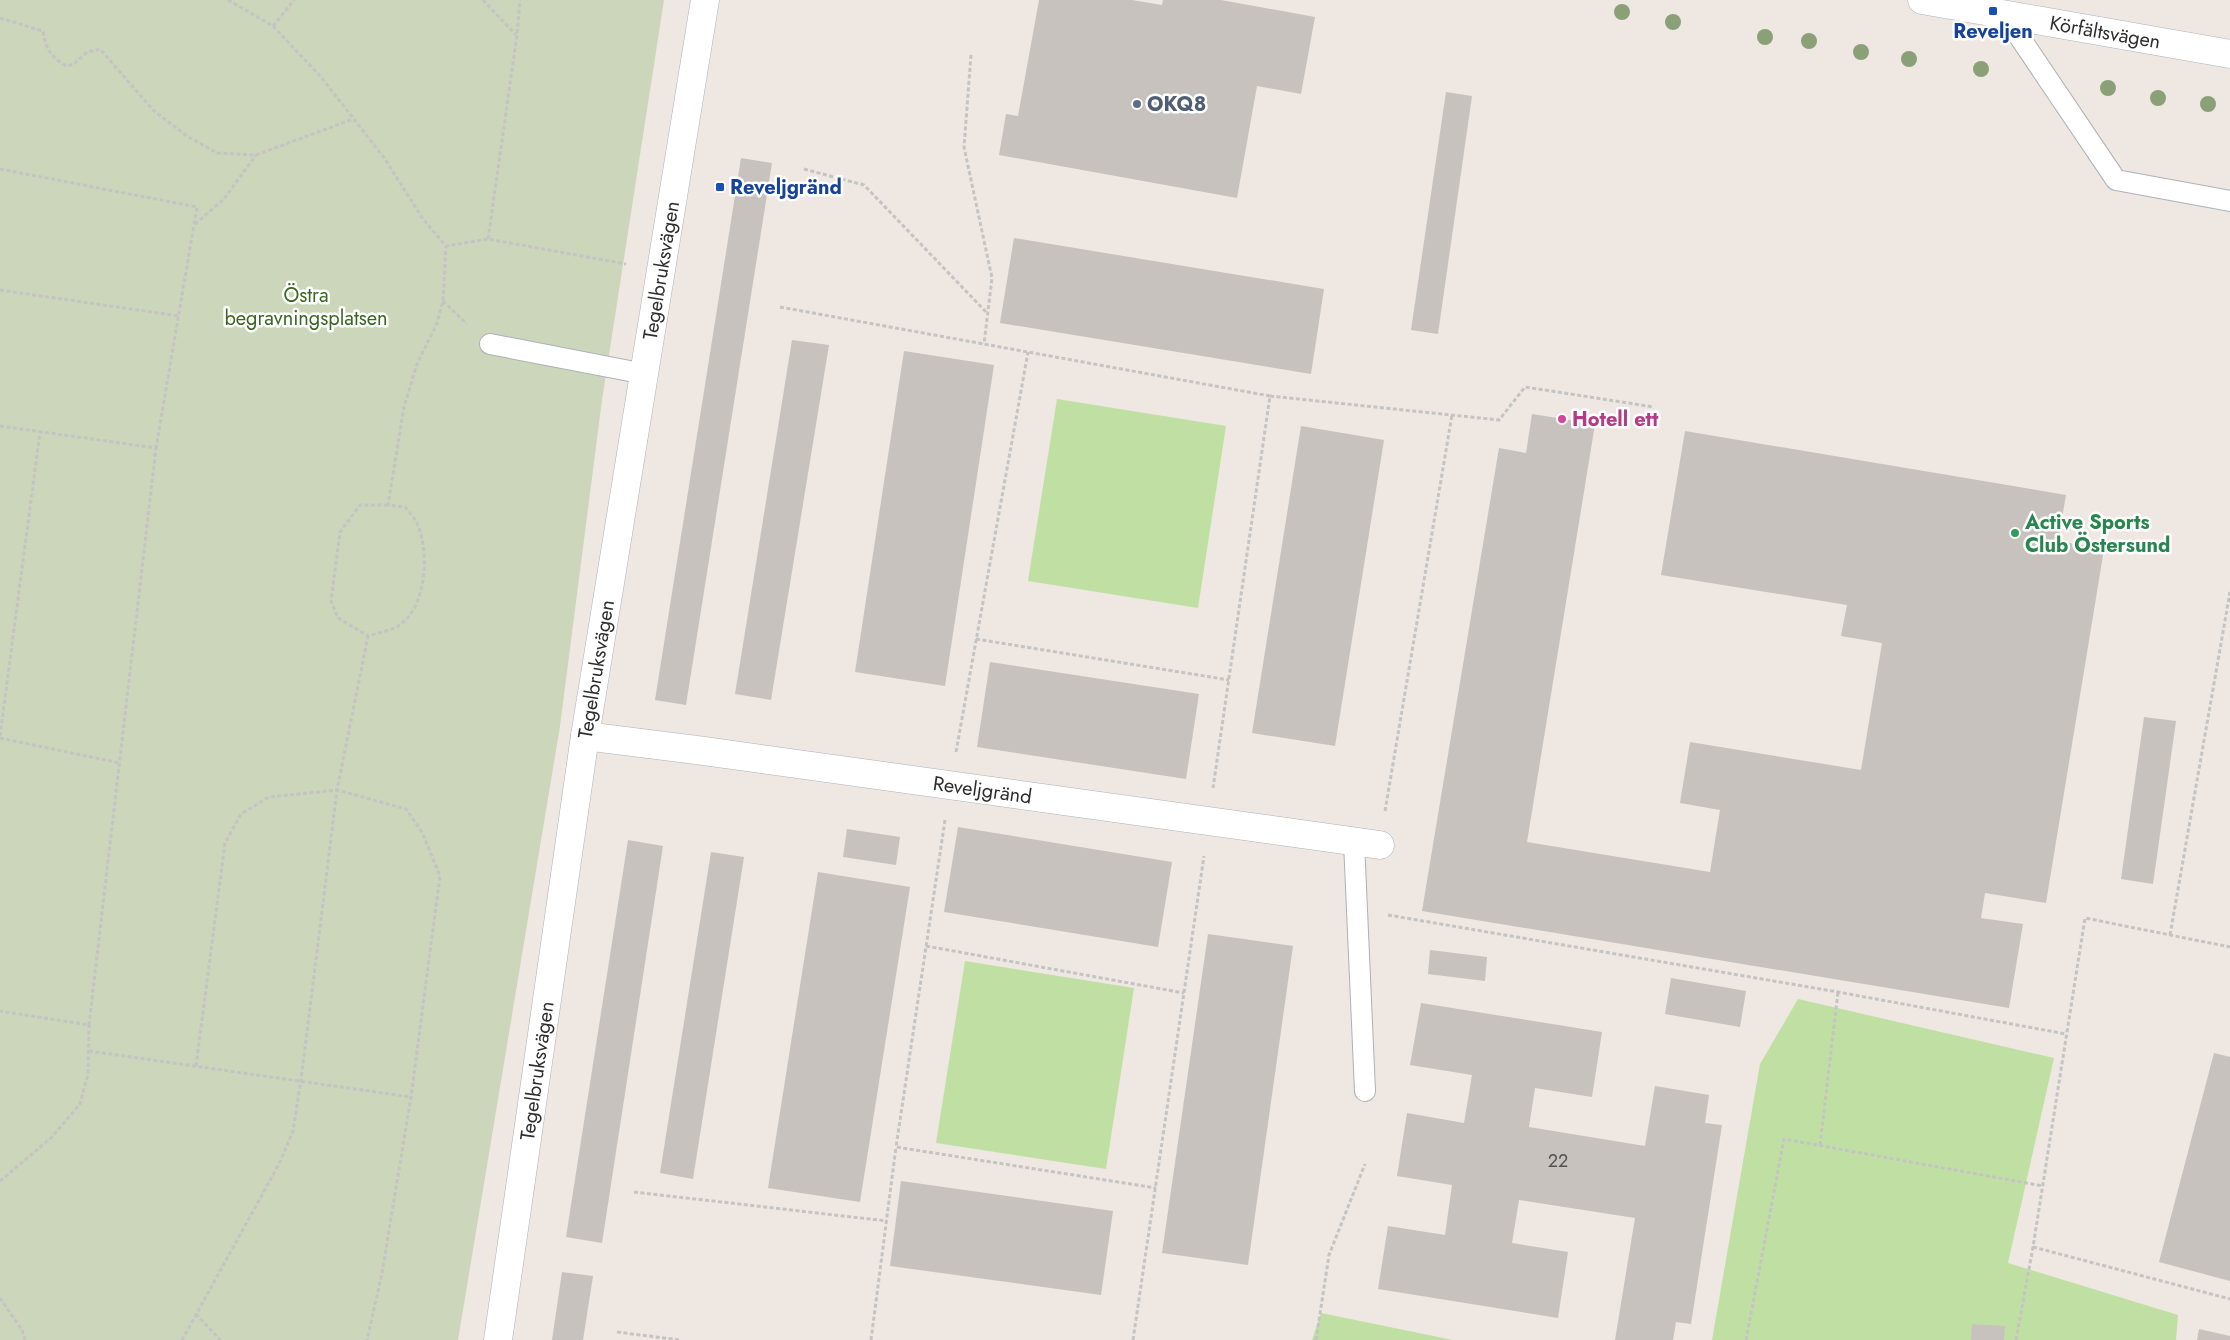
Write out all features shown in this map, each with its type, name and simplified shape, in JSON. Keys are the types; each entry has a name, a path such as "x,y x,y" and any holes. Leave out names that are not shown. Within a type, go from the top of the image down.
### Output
{"street":[{"name":"Tegelbruksvägen","path":"498,1340 585,736 705,0"},
{"name":"Körfältsvägen","path":"1922,0 2230,54"},
{"name":"Reveljgränd","path":"585,736 1367,843"}],"lane":[{"path":"2004,14 2116,180 2230,202"},
{"path":"490,344 645,374"},
{"path":"1366,1091 1367,843"}],"path":[{"path":"228,0 273,26 321,78 385,159 423,219 446,246 443,301 437,323 417,364 404,407 388,505"},
{"path":"273,26 294,0"},
{"path":"483,0 517,35"},
{"path":"488,239 517,35 519,0"},
{"path":"0,18 43,31 46,48 55,59 66,66 74,64 87,52 100,49 154,111 187,136 217,153 256,155 353,119"},
{"path":"971,55 964,148 992,278 984,344"},
{"path":"194,225 224,199 256,155"},
{"path":"804,168 864,185 988,314"},
{"path":"0,170 198,207 156,448 89,1025 88,1074 80,1104 51,1138 0,1181"},
{"path":"446,246 488,239 631,264"},
{"path":"0,290 179,316"},
{"path":"780,307 1270,396 1499,420 1525,387 1654,407"},
{"path":"871,1340 896,1146 950,785 1028,352"},
{"path":"1133,1340 1270,396"},
{"path":"1367,843 1452,415"},
{"path":"0,426 156,448"},
{"path":"40,432 0,737 120,763"},
{"path":"360,505 388,505 405,507 418,524 425,548 422,591 412,615 397,627 368,636 338,618 331,601 340,532 360,505"},
{"path":"2170,935 2230,592"},
{"path":"182,1340 279,1164 293,1131 337,790 368,636"},
{"path":"976,639 1229,680"},
{"path":"196,1066 225,843 241,814 269,797 337,790 406,809 422,832 440,876 410,1097 382,1273 367,1340"},
{"path":"1379,914 1838,992 2066,1034"},
{"path":"2016,1340 2034,1246 2085,918 2230,947"},
{"path":"926,946 1184,993"},
{"path":"1820,1145 1838,992"},
{"path":"0,1011 89,1025"},
{"path":"89,1051 410,1097"},
{"path":"1746,1340 1784,1139 2043,1186"},
{"path":"896,1146 1156,1188"},
{"path":"1316,1340 1329,1255 1365,1164"},
{"path":"634,1192 887,1221"},
{"path":"2034,1246 2230,1298"},
{"path":"0,1298 22,1330 25,1340"},
{"path":"196,1314 220,1340"},
{"path":"617,1332 680,1340"}],"green space":[{"name":"Östra begravningsplatsen","path":"0,0 664,0 602,400 560,726 458,1340 0,1340"},
{"path":"1057,399 1226,426 1198,608 1028,581"},
{"path":"965,961 1134,988 1106,1169 936,1143"},
{"path":"1798,999 2054,1058 2008,1263 2178,1315 2176,1340 1712,1340 1760,1064"},
{"path":"1321,1313 1453,1340 1312,1340"}],"building":[{"name":"OKQ8","path":"1039,0 1132,0 1162,5 1163,0 1221,0 1315,17 1301,94 1257,86 1237,198 999,155 1006,114 1018,116"},
{"path":"1446,92 1472,96 1438,334 1411,330"},
{"path":"741,158 772,163 686,705 655,700"},
{"path":"1014,238 1324,289 1311,374 1000,323"},
{"path":"792,340 829,345 771,700 735,694"},
{"path":"904,351 994,365 945,686 855,672"},
{"path":"1532,414 1595,424 1527,842 1710,872 1720,810 1680,803 1690,742 1861,770 1882,643 1841,636 1847,605 1661,575 1685,431 2066,495 2058,541 2104,549 2046,903 1985,893 1981,918 2023,924 2009,1008 1422,911 1499,448 1526,453"},
{"path":"1301,426 1384,440 1335,746 1252,733"},
{"path":"990,662 1199,694 1186,779 977,747"},
{"path":"2144,717 2176,721 2153,884 2121,879"},
{"path":"958,827 1172,862 1158,947 944,912"},
{"path":"847,829 900,837 896,865 843,857"},
{"path":"628,840 663,846 602,1243 566,1237"},
{"path":"711,852 744,857 693,1179 660,1173"},
{"path":"818,872 910,887 860,1202 768,1188"},
{"path":"1208,934 1293,946 1248,1265 1162,1253"},
{"path":"1430,950 1487,957 1485,981 1428,974"},
{"path":"1671,978 1746,991 1740,1027 1665,1014"},
{"path":"1421,1003 1602,1032 1592,1097 1535,1088 1529,1127 1645,1146 1655,1086 1709,1095 1705,1123 1722,1125 1691,1324 1676,1322 1673,1340 1615,1340 1635,1218 1519,1200 1512,1243 1568,1252 1558,1318 1378,1289 1388,1226 1445,1235 1452,1185 1397,1176 1407,1113 1464,1123 1472,1075 1410,1065"},
{"path":"2214,1053 2230,1057 2230,1281 2159,1262"},
{"path":"901,1181 1113,1211 1101,1295 890,1266"},
{"path":"562,1272 593,1276 583,1340 552,1340"},
{"path":"1972,1324 2005,1326 2004,1340 1971,1340"},
{"path":"2199,1329 2230,1336 2230,1340 2197,1340"}],"place":[{"name":"Reveljen","path":"1993,11"},
{"name":"OKQ8","path":"1137,104"},
{"name":"Reveljgränd","path":"720,187"},
{"name":"Hotell ett","path":"1562,419"},
{"name":"Active Sports Club Östersund","path":"2015,533"}]}
